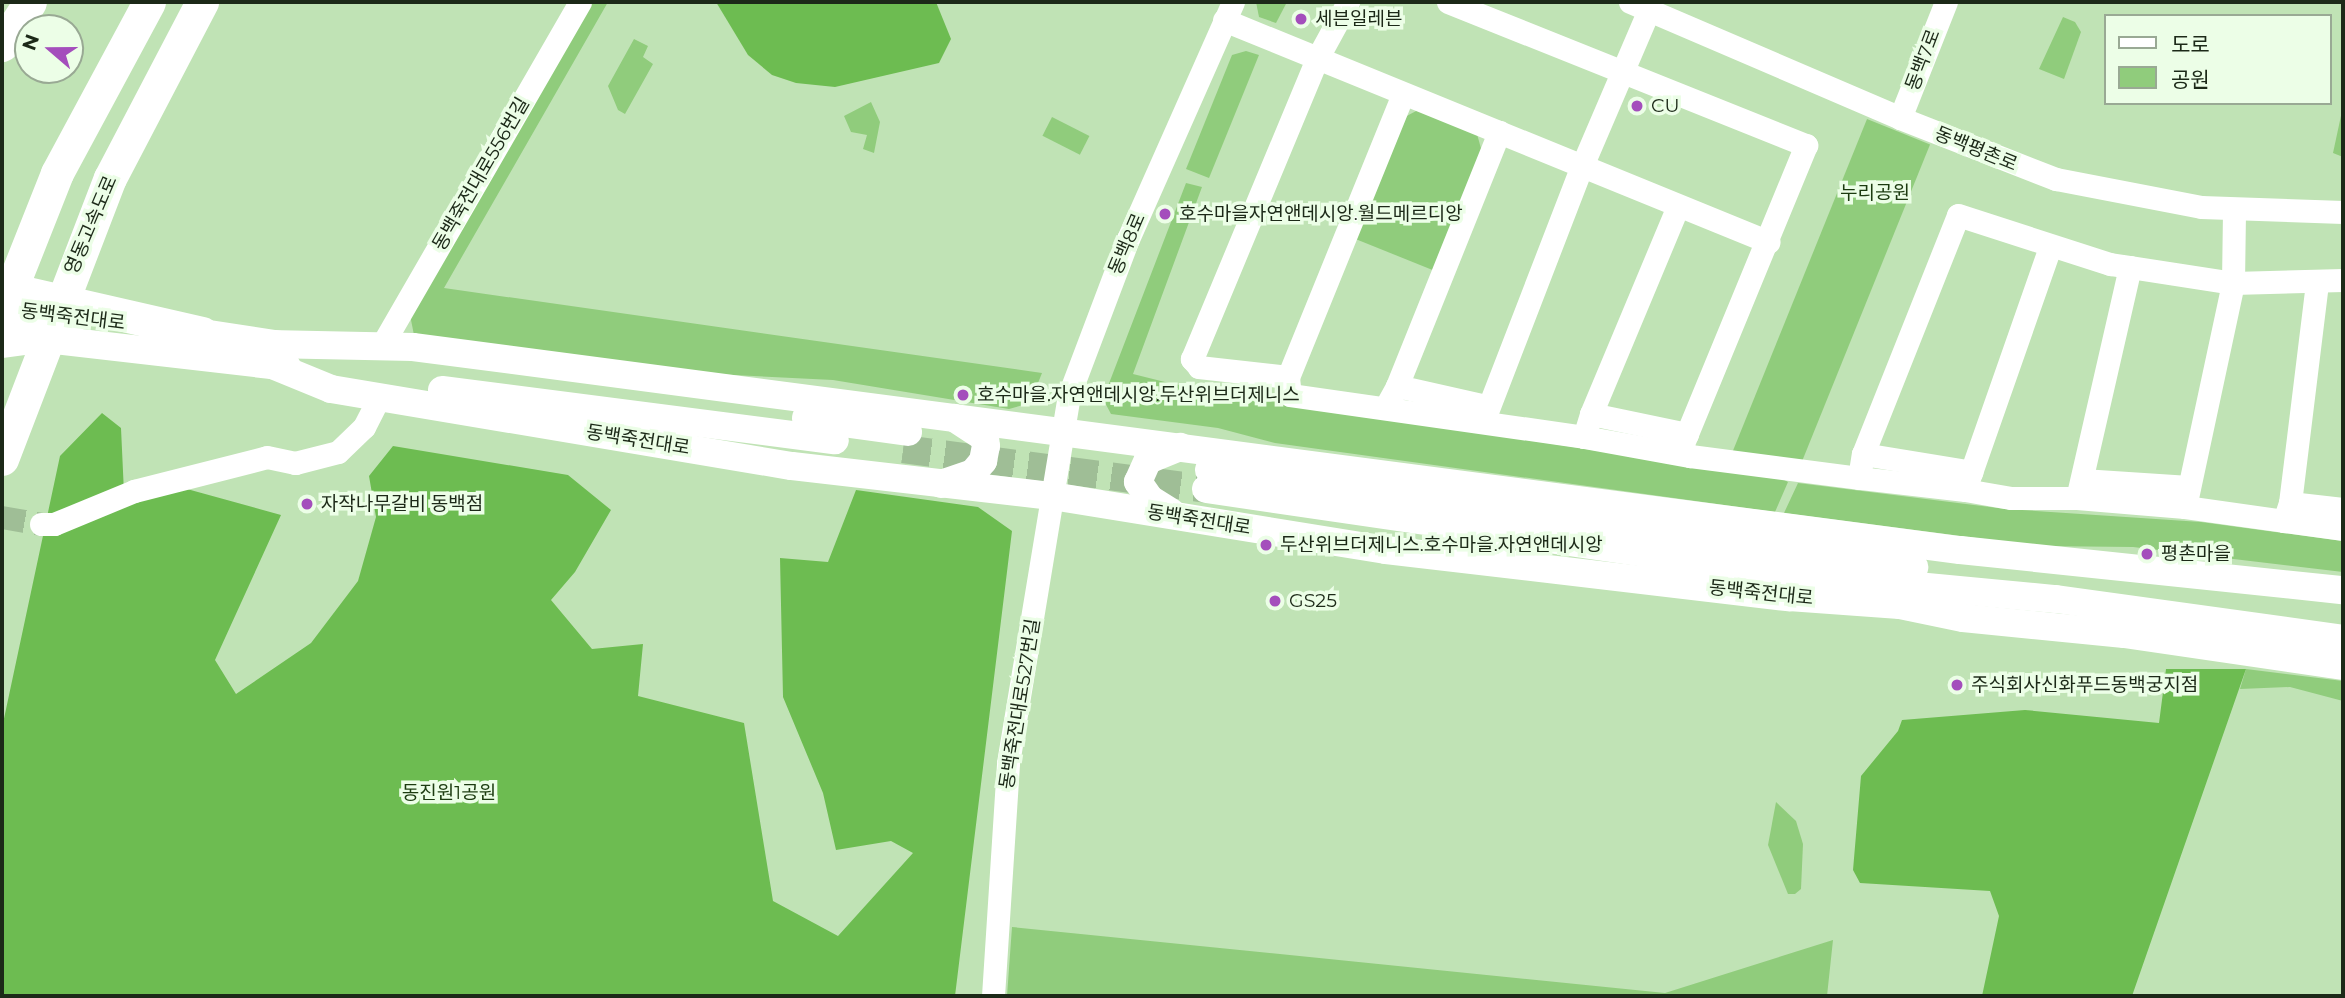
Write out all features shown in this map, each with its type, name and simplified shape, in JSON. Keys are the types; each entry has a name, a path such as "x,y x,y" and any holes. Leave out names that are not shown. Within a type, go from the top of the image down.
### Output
{"highway":[{"path":"2,45 30,2"},
{"path":"2,310 57,173 149,2"},
{"name":"영동고속도로","path":"2,459 77,257 116,166 202,2"},
{"path":"2,68 14,51"},
{"path":"2,281 23,292 202,333"}],"main road":[{"name":"동백죽전대로","path":"2,310 202,333 270,354 331,389 935,486 1052,496 1387,550 1790,597 1900,605 1963,618 2124,634 2343,666"},
{"name":"동백죽전대로","path":"11,337 270,354 905,440"},
{"name":"동백죽전대로","path":"270,354 382,345 731,392 947,415 1960,550 2343,590"},
{"path":"935,486 973,473 983,461 986,446 985,438 947,415"},
{"path":"1178,517 1150,499 1138,482 1148,460 1180,447"},
{"name":"동백죽전대로","path":"2343,624 1208,479 1790,574 2056,599 2343,639"},
{"path":"1790,574 1900,605"}],"street":[{"name":"동백죽전대로556번길","path":"382,345 580,2"},
{"path":"1288,377 1199,368 1192,359 1318,57 1348,2"},
{"path":"1448,2 1621,74 1806,145 1689,445"},
{"name":"동백7로","path":"1900,118 1945,2"},
{"path":"1485,414 1621,74 1639,6"},
{"name":"동백평촌로","path":"1639,6 1900,118 2069,182 2163,202 2234,211 2343,212"},
{"path":"1229,11 1318,57 1403,94 1769,242"},
{"name":"동백8로","path":"1052,496 1061,430 1103,300 1229,11"},
{"path":"1403,94 1288,377 1290,395 1385,408 1485,414"},
{"path":"1385,408 1398,386 1499,132"},
{"path":"1584,437 1591,414 1678,206"},
{"path":"2187,497 2233,283 2234,211"},
{"path":"1859,478 1863,454 1958,215 2050,247 2130,267 2233,283 2317,283 2343,280"},
{"path":"1968,481 2050,247"},
{"path":"2080,489 2130,267"},
{"path":"2287,512 2317,283"},
{"path":"1398,386 1485,414 1584,437 1689,445"},
{"path":"40,524 54,524 134,491 267,457 295,463 338,452 364,427 379,398"},
{"path":"1591,414 1689,445 1859,478 1968,481"},
{"path":"1863,454 1968,481 2011,498 2080,489 2187,497 2287,512 2343,529"},
{"name":"동백죽전대로527번길","path":"993,996 1008,763 1052,496"},
{"path":"2287,512 2343,509"}],"green space":[{"path":"587,2 608,2 444,288 1042,373 1030,403 1009,409 833,380 692,373 414,335 410,315"},
{"path":"716,2 936,2 951,39 939,63 835,87 796,83 772,75 748,55"},
{"path":"1256,2 1287,2 1276,23 1259,17"},
{"path":"2063,17 2075,22 2081,32 2064,79 2039,69"},
{"path":"634,39 648,46 643,57 653,64 625,114 618,110 608,86"},
{"path":"1246,51 1259,55 1209,178 1186,169 1232,55"},
{"path":"871,102 880,122 874,153 863,149 867,135 851,132 844,116"},
{"path":"1418,110 1477,134 1482,152 1435,271 1353,238 1401,119"},
{"path":"2343,112 2343,157 2333,153"},
{"path":"1052,117 1089,136 1080,155 1042,136"},
{"name":"누리공원","path":"1867,119 1930,144 1795,478 1732,453"},
{"path":"1186,183 1202,187 1133,374 1173,384 1630,456 1774,474 1788,482 1775,512 1275,443 1218,428 1111,414 1103,399"},
{"name":"동진원1공원","path":"102,413 121,428 124,493 187,489 281,515 215,660 236,694 311,643 358,581 376,517 369,476 393,446 568,475 611,510 575,572 551,600 592,649 643,644 638,696 744,723 773,901 838,936 913,853 891,841 836,850 823,793 783,697 780,558 828,562 856,490 978,507 1012,531 955,996 2,996 2,728 60,456"},
{"path":"1798,483 2006,509 2201,522 2343,541 2343,572 2133,547 2038,546 1784,513"},
{"path":"2166,669 2246,669 2132,996 1982,996 1999,916 1990,891 1860,883 1853,870 1861,776 1898,731 1902,720 2025,710 2159,723"},
{"path":"2246,669 2343,681 2343,701 2290,687 2240,689"},
{"path":"1776,802 1796,821 1803,844 1801,889 1795,894 1788,894 1768,845"},
{"path":"1012,927 1665,993 1833,940 1827,996 1007,996"}],"tunnel":[{"path":"903,449 1206,489"},
{"path":"2,517 41,524"}],"place":[{"name":"세븐일레븐","path":"1301,19"},
{"name":"CU","path":"1637,106"},
{"name":"호수마을자연앤데시앙.월드메르디앙","path":"1165,214"},
{"name":"호수마을.자연앤데시앙.두산위브더제니스","path":"963,395"},
{"name":"자작나무갈비 동백점","path":"307,504"},
{"name":"두산위브더제니스.호수마을.자연앤데시앙","path":"1266,545"},
{"name":"평촌마을","path":"2147,554"},
{"name":"GS25","path":"1275,601"},
{"name":"주식회사신화푸드동백궁지점","path":"1957,685"}]}
